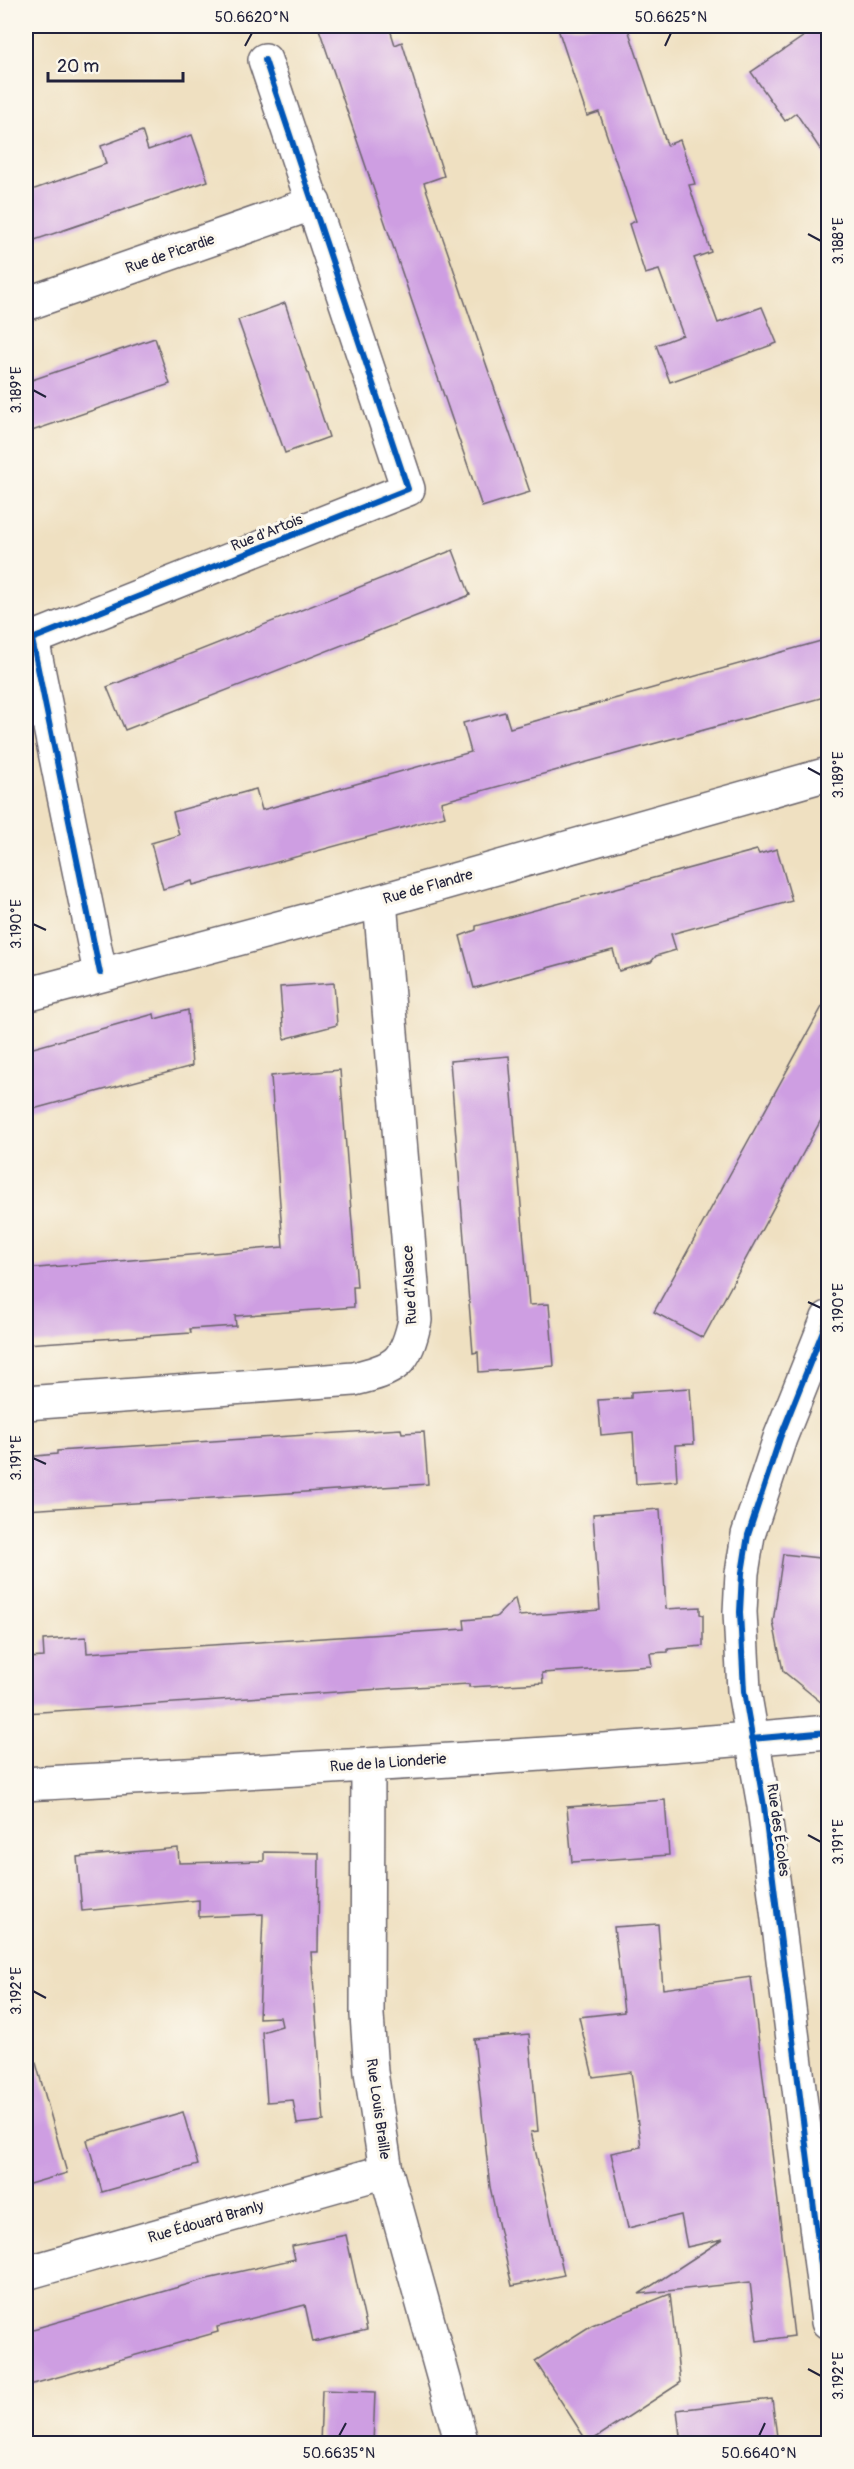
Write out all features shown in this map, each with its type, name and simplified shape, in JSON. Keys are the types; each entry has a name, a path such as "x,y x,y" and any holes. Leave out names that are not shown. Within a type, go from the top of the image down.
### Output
{"street":[{"name":"Rue d'Artois","path":"100,973 32,639 408,489 265,60"},
{"name":"Rue de Picardie","path":"26,304 314,203"},
{"name":"Rue de Flandre","path":"26,995 100,973 380,901 828,774"},
{"name":"Rue d'Alsace","path":"26,1403 354,1378 382,1372 399,1361 410,1345 415,1320 380,901"},
{"name":"Rue des Écoles","path":"828,1318 780,1438 748,1535 742,1573 740,1612 741,1664 751,1739 764,1806 828,2322"},
{"name":"Rue de la Lionderie","path":"26,1784 368,1765 828,1732"},
{"name":"Rue Louis Braille","path":"368,1765 367,2015 371,2072 386,2171 462,2444"},
{"name":"Rue Édouard Branly","path":"26,2273 386,2171"}],"building":[{"path":"318,26 389,26 395,45 402,42 444,176 424,183 530,492 482,507"},
{"path":"557,26 627,26 667,145 680,140 695,184 689,185 711,252 694,258 718,323 762,307 777,343 670,382 656,345 683,335 659,270 645,274 629,224 636,221 599,112 587,116"},
{"path":"819,26 828,26 828,161 796,113 785,121 751,72"},
{"path":"142,131 148,150 192,135 208,181 26,243 26,192 106,164 101,146"},
{"path":"285,303 329,437 285,453 238,320"},
{"path":"155,338 170,384 26,433 26,382"},
{"path":"453,550 470,595 125,730 107,687"},
{"path":"828,639 828,696 441,802 445,816 193,885 192,881 163,889 151,843 179,835 173,812 256,789 262,810 471,752 463,723 505,712 510,728"},
{"path":"777,849 792,901 671,934 676,950 656,956 651,962 619,971 613,950 474,988 460,936 476,930 476,926 757,850 759,854"},
{"path":"334,983 337,1025 284,1039 280,987"},
{"path":"828,996 828,1107 703,1338 654,1312"},
{"path":"188,1010 192,1066 26,1111 26,1050 154,1014 155,1019"},
{"path":"509,1056 529,1305 549,1304 554,1366 479,1372 478,1352 473,1353 450,1061"},
{"path":"340,1070 357,1287 353,1287 354,1307 235,1316 236,1326 190,1329 191,1333 26,1344 26,1269 283,1247 271,1076"},
{"path":"690,1388 694,1444 675,1445 677,1481 636,1484 633,1432 601,1435 598,1400 631,1398 631,1392"},
{"path":"401,1429 402,1433 424,1432 428,1484 26,1510 26,1457 57,1454 57,1451"},
{"path":"660,1509 666,1609 700,1607 700,1614 703,1615 703,1646 650,1653 652,1666 542,1673 543,1683 396,1688 26,1713 26,1658 44,1657 43,1640 86,1637 87,1653 465,1629 464,1620 496,1617 515,1598 519,1616 600,1610 593,1514"},
{"path":"783,1554 828,1559 828,1708 783,1671 773,1622"},
{"path":"665,1800 669,1855 572,1862 567,1807"},
{"path":"178,1848 179,1863 264,1861 264,1852 319,1853 318,1952 311,1952 324,2121 297,2124 293,2100 267,2102 262,2032 282,2026 280,2017 259,2018 263,1914 199,1917 199,1900 82,1911 77,1857"},
{"path":"658,1924 663,1989 751,1977 794,2336 757,2341 750,2282 639,2294 723,2239 687,2247 681,2215 628,2228 611,2153 641,2147 631,2072 593,2077 579,2017 624,2012 614,1927"},
{"path":"529,2034 538,2131 531,2132 564,2275 512,2286 490,2187 474,2039"},
{"path":"36,2063 67,2173 26,2185 26,2065"},
{"path":"183,2112 198,2165 102,2192 87,2140"},
{"path":"346,2235 367,2330 313,2342 305,2305 217,2327 218,2332 26,2386 26,2331 203,2280 295,2259 292,2246"},
{"path":"670,2294 680,2383 588,2443 535,2361 592,2325"},
{"path":"322,2390 375,2392 373,2444 320,2444"},
{"path":"772,2399 778,2444 681,2444 677,2410"}],"cycle path":[{"path":"100,973 32,639 408,489 265,60"},
{"path":"828,1318 780,1438 748,1535 742,1573 740,1612 744,1691 764,1806 828,2322"},
{"path":"751,1739 828,1732"}]}
